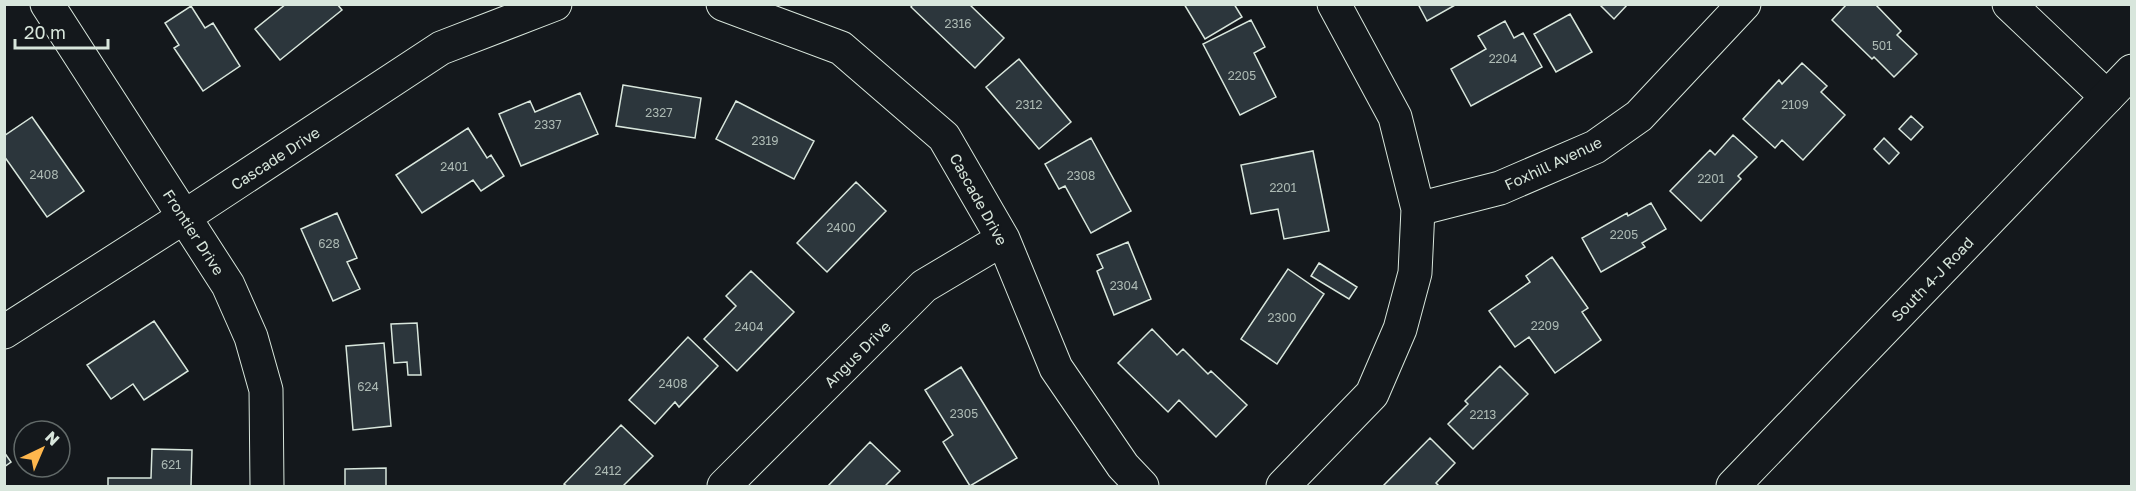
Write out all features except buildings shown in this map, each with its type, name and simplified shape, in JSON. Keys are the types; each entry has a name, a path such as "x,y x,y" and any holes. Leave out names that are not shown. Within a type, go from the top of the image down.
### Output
{"street":[{"name":"Frontier Drive","path":"46,4 228,285 251,337 266,390 267,486"},
{"name":"Cascade Drive","path":"4,332 441,48 555,4"},
{"name":"Cascade Drive","path":"723,4 841,48 944,136 1003,239 1056,368 1123,466 1142,486"},
{"path":"1283,486 1372,394 1400,330 1414,273 1418,209 1395,117 1334,4"},
{"name":"Foxhill Avenue","path":"1418,209 1500,188 1595,147 1639,116 1744,4"},
{"path":"2009,4 2106,97"},
{"name":"South 4-J Road","path":"1733,486 2132,71"},
{"name":"Angus Drive","path":"724,486 924,286 1003,239"}]}
